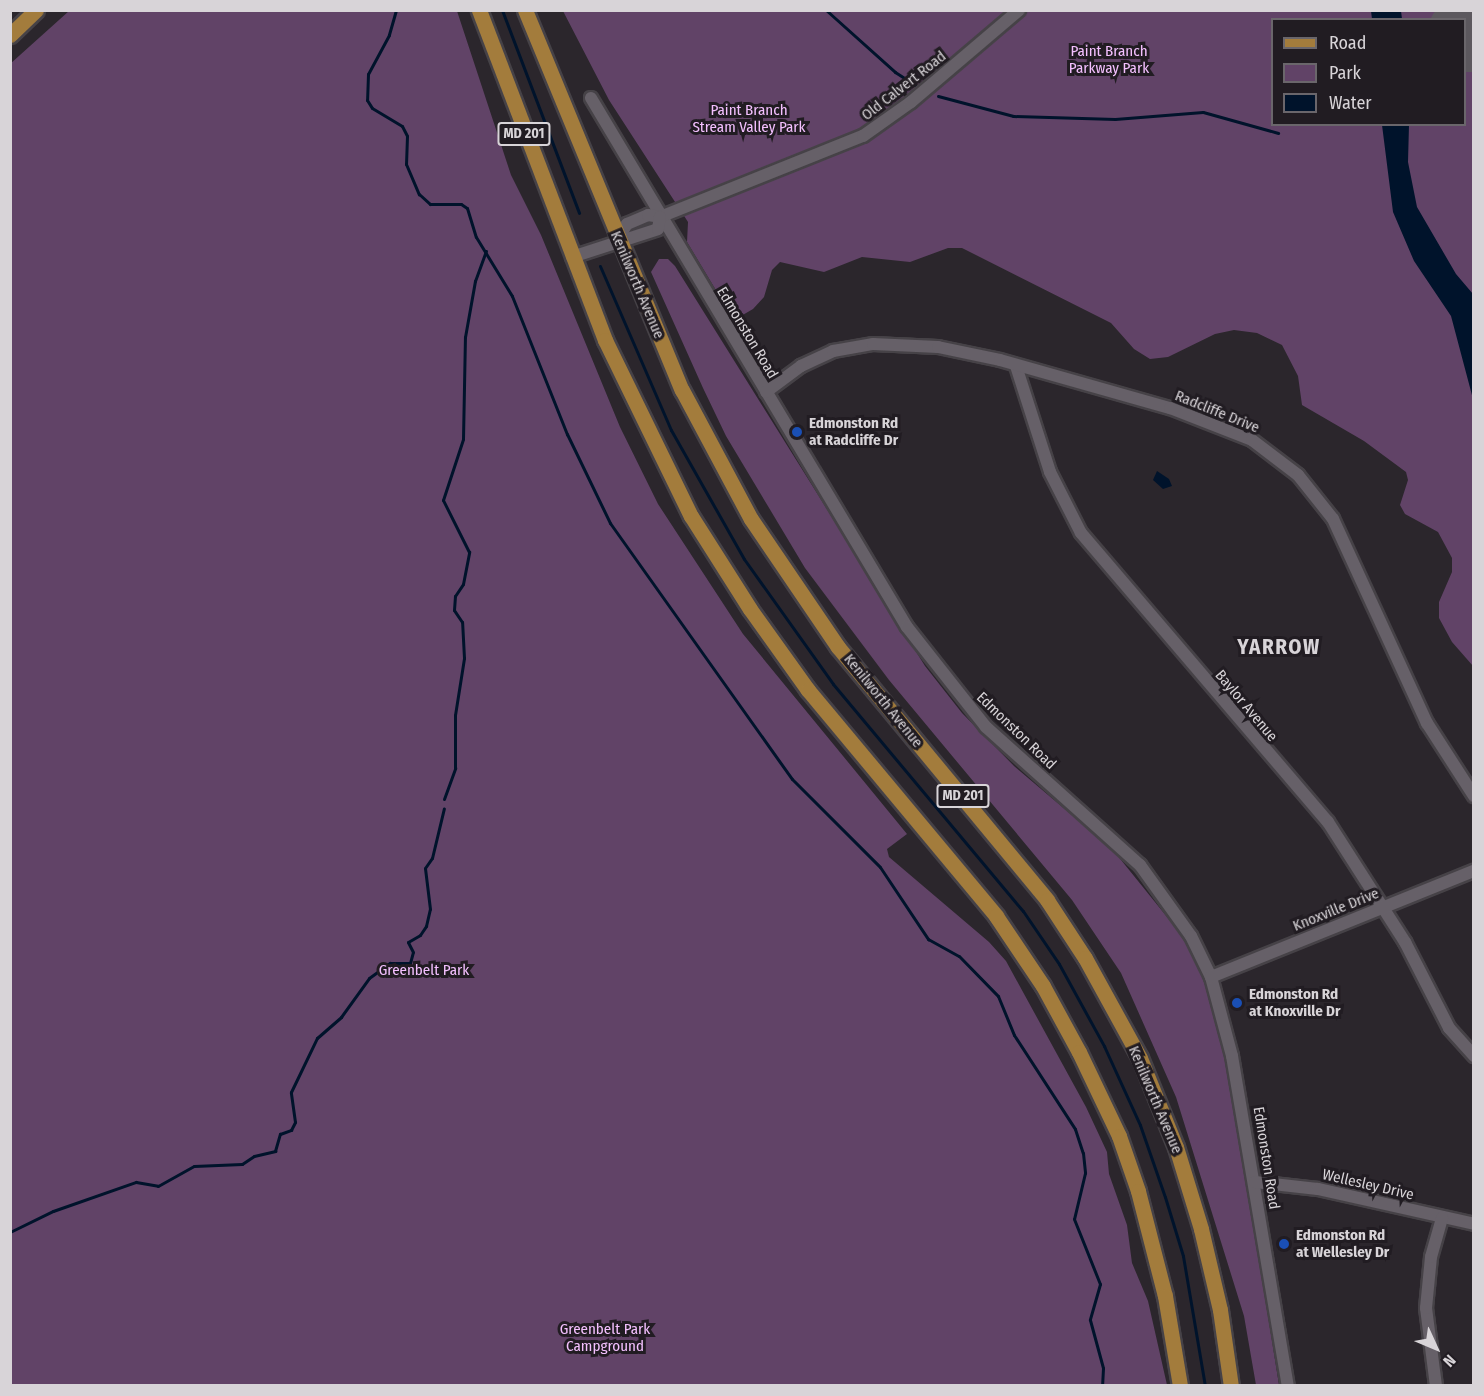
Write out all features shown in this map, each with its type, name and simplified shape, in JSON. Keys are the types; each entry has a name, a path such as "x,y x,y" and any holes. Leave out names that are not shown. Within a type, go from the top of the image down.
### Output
{"main road":[{"path":"10,35 36,10"},
{"name":"MD 201","path":"479,10 572,257 633,406 720,563 808,690 996,916 1062,1019 1111,1119 1138,1191 1165,1296 1180,1386"},
{"name":"Kenilworth Avenue","path":"525,10 617,240 687,400 727,478 778,562 870,687 1047,900 1103,988 1140,1058 1176,1147 1212,1271 1231,1386"}],"street":[{"name":"Old Calvert Road","path":"572,257 617,240 627,224 648,216 660,217 863,136 894,116 1019,10"},
{"name":"Edmonston Road","path":"591,98 873,574 941,674 986,727 1140,866 1191,936 1210,977 1232,1056 1288,1386"},
{"name":"Radcliffe Drive","path":"766,392 817,358 873,344 938,347 1016,366 1209,422 1252,440 1298,475 1333,519 1427,723 1473,796"},
{"name":"Baylor Avenue","path":"1016,366 1050,472 1081,533 1328,822 1380,909 1413,956 1449,1028 1473,1056"},
{"name":"Knoxville Drive","path":"1210,977 1473,871"},
{"name":"Wellesley Drive","path":"1255,1182 1318,1189 1473,1224"},
{"path":"1436,1386 1426,1308 1431,1257 1442,1218"}],"green space":[{"name":"Greenbelt Park","path":"69,11 457,11 511,175 541,235 620,427 658,504 743,634 907,834 887,849 889,857 989,942 1006,961 1086,1107 1107,1152 1109,1174 1127,1225 1132,1263 1148,1301 1167,1385 11,1385 10,64"},
{"path":"563,11 1473,11 1473,666 1452,642 1439,618 1439,602 1452,572 1452,558 1438,532 1405,514 1400,505 1408,480 1406,472 1364,441 1302,405 1298,376 1282,345 1257,333 1234,330 1215,334 1168,357 1150,359 1134,349 1111,323 962,248 948,248 910,262 862,257 824,272 780,262 772,270 764,297 753,309 741,316 729,312 687,242 688,222 609,100"},
{"path":"659,259 668,259 675,266 925,666 962,713 1014,766 1113,850 1184,938 1202,971 1212,1002 1233,1095 1279,1385 1256,1385 1244,1316 1176,1097 1121,973 1072,900 889,680 805,568 726,436 703,388 651,272"}],"water":[{"path":"1371,11 1401,11 1402,18 1372,18"},
{"path":"1382,126 1409,126 1408,162 1417,207 1456,274 1473,294 1473,399 1451,316 1414,261 1393,212"},
{"path":"1157,471 1169,479 1172,486 1163,489 1153,480"}],"waterway":[{"path":"396,10 389,35 368,74 367,100 372,108 402,126 407,136 406,164 419,194 430,204 461,204 467,208 476,237 512,296 567,434 610,523 792,779 880,867 928,939 959,956 998,996 1014,1035 1075,1129 1083,1153 1085,1173 1074,1219 1100,1284 1090,1320 1103,1368 1102,1386"},
{"path":"502,10 579,213"},
{"path":"826,10 895,72 915,85"},
{"path":"938,96 1013,116 1115,119 1203,112 1278,133"},
{"path":"444,799 455,768 455,715 464,658 462,622 454,610 455,596 463,584 469,552 443,500 463,439 465,337 475,281 486,251"},
{"path":"600,266 671,430 744,559 833,684 1023,911 1059,964 1104,1046 1140,1125 1183,1256 1205,1386"},
{"path":"10,1232 53,1211 136,1182 158,1186 194,1166 242,1164 254,1156 275,1151 280,1134 291,1130 295,1122 291,1092 317,1038 341,1017 369,978 390,963 410,963 413,952 408,942 420,935 426,926 430,909 425,868 432,858 444,808"}],"runway":[{"path":"1466,34 1474,34"}],"place":[{"name":"Edmonston Rd at Radcliffe Dr","path":"797,432"},
{"name":"Edmonston Rd at Knoxville Dr","path":"1237,1003"},
{"name":"Edmonston Rd at Wellesley Dr","path":"1284,1244"}],"district":[{"name":"YARROW","path":"1279,647"}],"park label":[{"name":"Paint Branch Parkway Park","path":"1109,60"},
{"name":"Paint Branch Stream Valley Park","path":"749,118"},
{"name":"Greenbelt Park Campground","path":"605,1338"}]}
